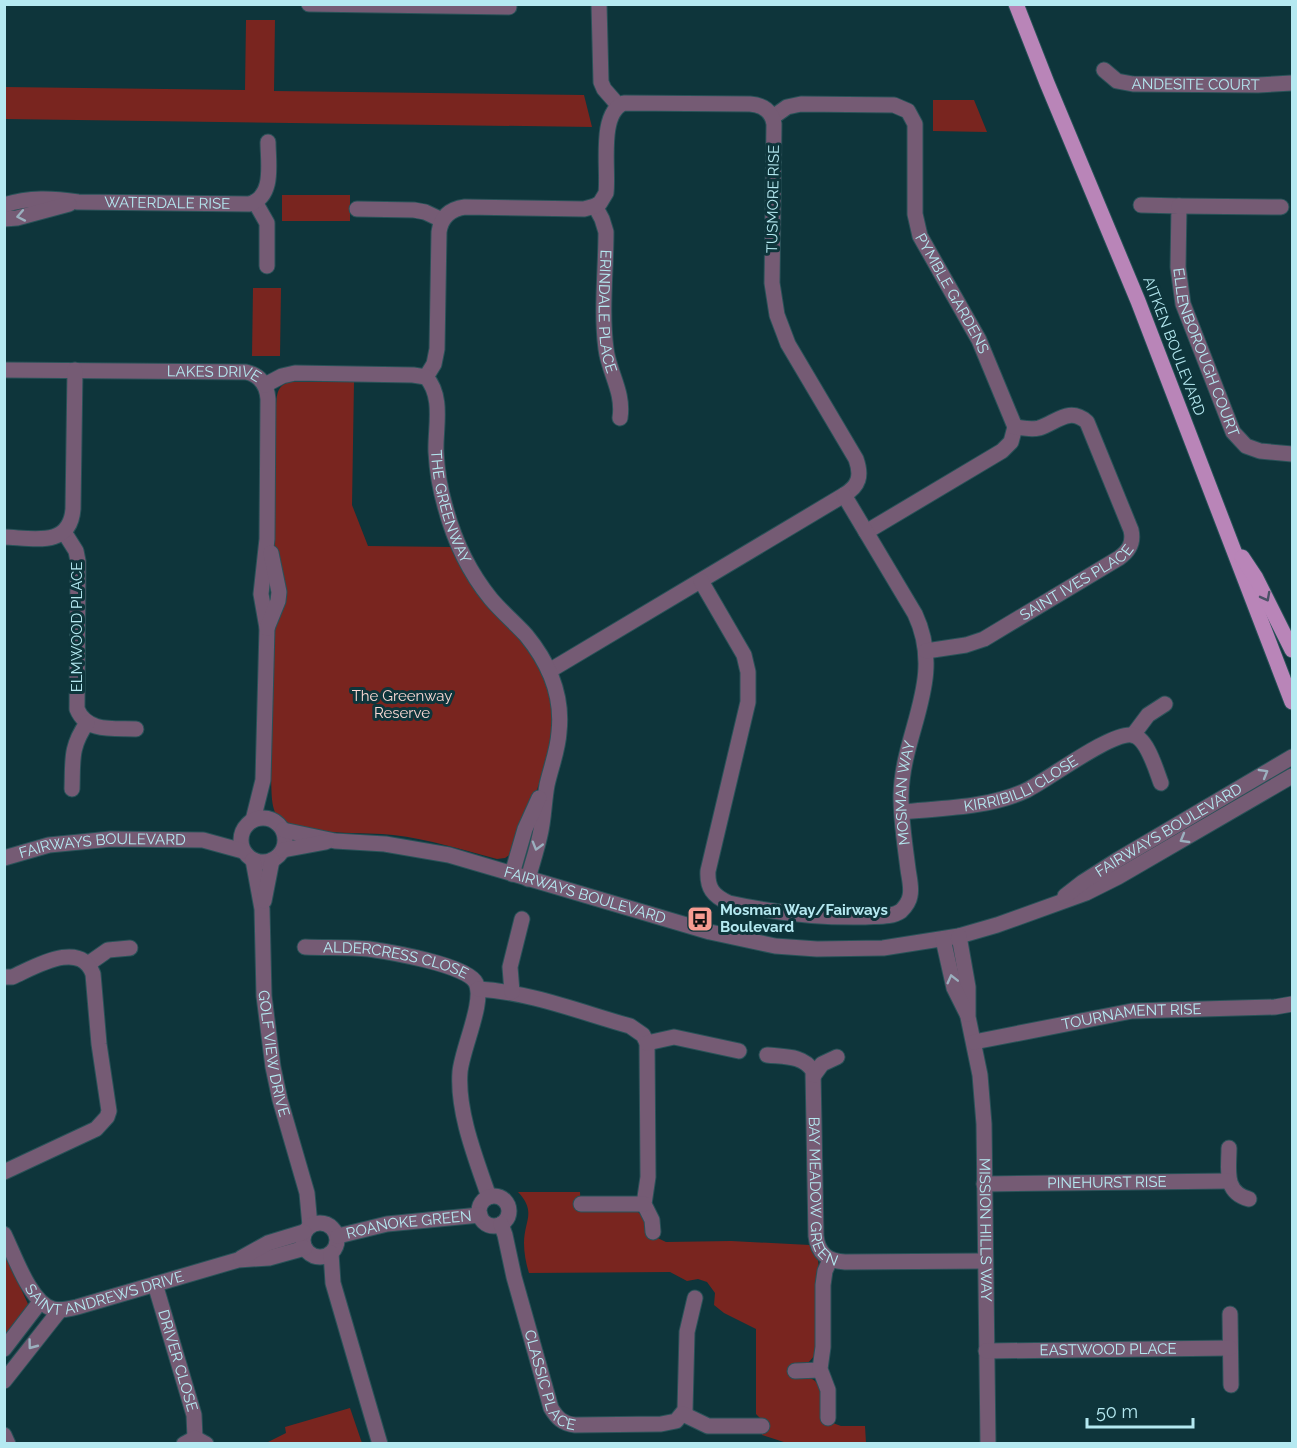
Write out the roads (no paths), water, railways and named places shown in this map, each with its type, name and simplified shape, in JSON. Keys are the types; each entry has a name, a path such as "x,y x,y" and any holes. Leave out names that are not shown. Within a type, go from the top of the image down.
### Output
{"main road":[{"path":"1010,4 1026,29"},
{"name":"AITKEN BOULEVARD","path":"1016,4 1138,301 1224,529 1293,702"},
{"path":"1224,529 1256,578 1293,650"}],"street":[{"path":"309,4 509,7"},
{"path":"599,4 601,82 618,105"},
{"name":"ANDESITE COURT","path":"1104,70 1118,81 1133,84 1293,83"},
{"path":"266,385 282,376 295,373 413,375 426,378 436,356 439,232 442,220 452,210 465,207 577,209 595,206 606,193 608,122 618,105 632,102 750,104 764,108 773,117"},
{"name":"PYMBLE GARDENS","path":"773,117 787,108 801,104 894,105 908,111 913,118 916,132 915,214 920,236 982,346 1015,427"},
{"name":"TUSMORE RISE","path":"549,671 856,486 860,474 859,466 788,344 779,323 774,300 773,117"},
{"path":"267,266 267,223 255,202 261,198 267,188 268,142"},
{"name":"WATERDALE RISE","path":"4,204 28,198 52,198 78,202 242,204 255,202"},
{"name":"WATERDALE RISE","path":"4,219 17,218 78,202"},
{"name":"ERINDALE PLACE","path":"595,206 606,232 605,336 609,365 621,400 620,418"},
{"path":"1141,206 1281,207"},
{"name":"ELLENBOROUGH COURT","path":"1179,206 1178,267 1183,304 1233,432 1246,446 1260,451 1293,454"},
{"path":"357,209 414,210 425,212 442,220"},
{"name":"LAKES DRIVE","path":"4,370 246,372 257,376 266,385 268,399 267,538 279,592 278,601 267,628 263,780 248,825"},
{"path":"4,537 48,538 64,532 71,522 75,370"},
{"name":"THE GREENWAY","path":"426,378 432,383 436,396 437,466 444,505 458,545 478,581 491,599 525,634 555,684 560,717 557,749 525,829 512,874"},
{"name":"SAINT IVES PLACE","path":"926,651 966,645 984,639 1119,558 1130,547 1131,530 1087,422 1078,416 1066,415 1040,427 1015,427"},
{"path":"866,532 1002,451 1011,442 1015,427"},
{"name":"MOSMAN WAY","path":"701,580 744,655 749,687 748,702 708,871 709,888 713,894 729,903 792,914 838,917 893,915 906,906 911,893 902,812 902,783 925,685 926,651 921,627 915,614 844,495"},
{"name":"ELMWOOD PLACE","path":"64,532 76,551 78,561 76,701 80,715 87,723"},
{"path":"1161,783 1144,743 1139,737 1133,735 1146,718 1165,704"},
{"path":"72,789 74,747 77,737 87,723 99,727 136,729"},
{"name":"KIRRIBILLI CLOSE","path":"902,812 981,803 1012,796 1030,789 1108,742 1125,735 1133,735"},
{"name":"FAIRWAYS BOULEVARD","path":"1047,907 1148,841 1293,757"},
{"name":"THE GREENWAY","path":"528,879 541,833 542,812 550,771"},
{"name":"FAIRWAYS BOULEVARD","path":"278,825 335,841 411,848 449,855 710,932 775,946 817,949 883,948 959,936 1086,893 1157,855 1293,776"},
{"name":"LAKES DRIVE","path":"263,780 278,825"},
{"path":"266,818 278,825 285,843 278,855 266,862 248,855 241,837 248,825 266,818"},
{"name":"FAIRWAYS BOULEVARD","path":"4,858 50,845 88,840 203,840 248,825"},
{"name":"FAIRWAYS BOULEVARD","path":"203,840 248,855"},
{"name":"FAIRWAYS BOULEVARD","path":"278,855 335,841"},
{"path":"1148,841 1157,855"},
{"name":"GOLF VIEW DRIVE","path":"248,855 262,909 264,996 273,1067 280,1100 307,1193 315,1240 333,1283 380,1443"},
{"name":"GOLF VIEW DRIVE","path":"262,909 278,855"},
{"path":"512,992 510,967 522,919"},
{"name":"MISSION HILLS WAY","path":"959,936 968,987 968,1017"},
{"name":"MISSION HILLS WAY","path":"943,939 954,988 968,1017 974,1042 984,1113 988,1443"},
{"name":"ALDERCRESS CLOSE","path":"305,947 370,950 413,957 465,972 473,977 478,989 478,1003 464,1051 460,1085 464,1116 489,1197"},
{"path":"88,964 108,950 130,948"},
{"path":"4,977 12,977 65,957 81,959 88,964 93,974 99,1044 109,1105 107,1117 96,1129 4,1172"},
{"path":"478,989 512,992 630,1026 643,1035 647,1042 648,1177 644,1204 652,1220 652,1232"},
{"name":"TOURNAMENT RISE","path":"974,1042 1132,1011 1275,1007 1293,1004"},
{"path":"647,1042 674,1037 739,1051"},
{"path":"767,1055 801,1060 810,1067 814,1075 822,1064 837,1057"},
{"name":"BAY MEADOW GREEN","path":"814,1075 816,1236 819,1250 830,1260 845,1262 985,1261"},
{"path":"1229,1148 1229,1181 1236,1193 1248,1199"},
{"name":"PINEHURST RISE","path":"984,1184 1229,1181"},
{"path":"494,1195 503,1198 509,1207 508,1217 501,1224 486,1223 480,1215 480,1206 494,1195"},
{"path":"581,1204 644,1204"},
{"name":"ROANOKE GREEN","path":"315,1240 332,1227 338,1236 387,1224 480,1215"},
{"name":"CLASSIC PLACE","path":"501,1224 551,1408 558,1419 575,1425 661,1424 676,1421 683,1414"},
{"name":"SAINT ANDREWS DRIVE","path":"4,1234 31,1289 40,1302 47,1307 60,1310 238,1260 269,1258 315,1240"},
{"path":"828,1419 828,1390 820,1371 823,1347 823,1285 825,1271 830,1260"},
{"name":"DRIVER CLOSE","path":"155,1284 194,1415 195,1442"},
{"path":"695,1298 687,1332 687,1399 683,1414 708,1426 762,1426"},
{"path":"4,1349 40,1302"},
{"path":"4,1381 60,1310"},
{"path":"1230,1314 1231,1385"},
{"name":"EASTWOOD PLACE","path":"986,1351 1230,1348"},
{"path":"795,1371 820,1371"},
{"path":"4,1435 8,1443"}],"place":[{"name":"Mosman Way/Fairways Boulevard","path":"700,919"}],"park label":[{"name":"The Greenway Reserve","path":"402,704"}]}
